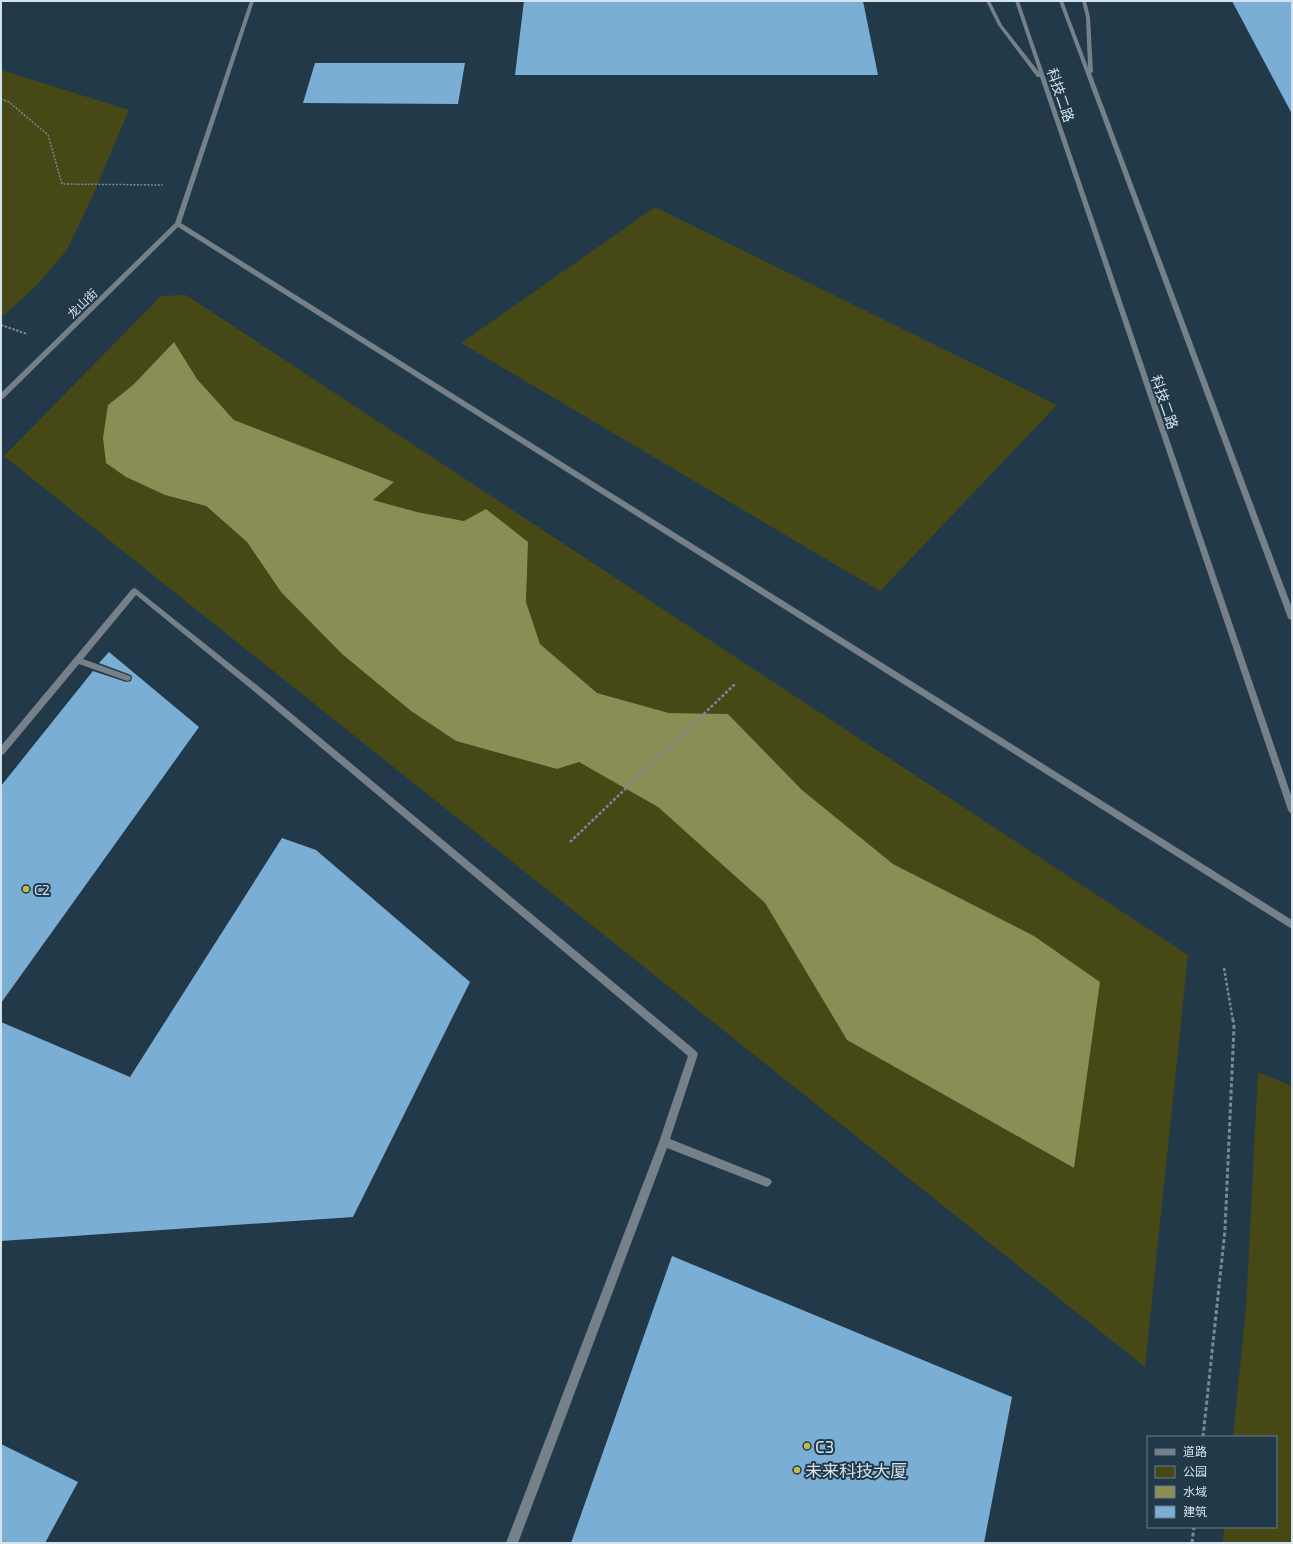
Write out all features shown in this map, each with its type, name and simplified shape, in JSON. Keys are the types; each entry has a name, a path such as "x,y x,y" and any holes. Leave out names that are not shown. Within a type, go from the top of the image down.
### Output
{"street":[{"path":"252,1 178,224 1292,925"},
{"path":"988,1 1000,25 1043,82"},
{"name":"科技二路","path":"1017,1 1043,82 1292,810"},
{"path":"1061,1 1292,618"},
{"path":"1084,1 1088,17 1091,81"},
{"name":"龙山街","path":"1,397 178,224"},
{"path":"1,752 135,591 265,696 693,1054 664,1142 512,1543"},
{"path":"77,660 127,678"},
{"path":"664,1142 767,1182"}],"path":[{"path":"1,99 10,102 48,135 62,184 191,185"},
{"path":"570,842 735,684"},
{"path":"1203,1436 1225,1230 1234,1035 1224,968"},
{"path":"1192,1543 1194,1528"}],"green space":[{"path":"1,70 129,110 93,195 67,250 37,285 1,318"},
{"path":"655,207 1057,405 880,591 461,343"},
{"path":"186,295 1188,955 1145,1367 4,456 161,296","holes":["174,342 197,379 234,420 394,482 373,500 417,512 465,521 528,542 526,602 540,644 597,693 669,713 728,714 802,790 893,864 1034,936 1074,1168 847,1040 765,903 658,807 579,761 557,769 456,741 411,711 342,654 281,592 247,542 205,506 165,495 126,477 108,405 133,385"]},
{"path":"1258,1072 1292,1086 1292,1543 1223,1543 1224,1528 1277,1528 1277,1436 1233,1436 1246,1308"}],"water":[{"path":"174,342 197,379 234,420 394,482 373,500 417,512 464,521 486,509 528,542 526,602 540,644 597,693 669,713 728,714 802,790 893,864 1034,936 1100,982 1074,1168 847,1040 765,903 658,807 579,762 557,769 456,741 411,711 342,654 281,592 247,542 206,506 165,495 126,477 106,463 103,438 108,405 133,385"}],"building":[{"path":"524,1 863,1 878,75 515,75"},
{"path":"1232,1 1292,1 1292,114"},
{"path":"315,63 465,63 458,104 303,103"},
{"path":"109,652 199,727 1,1003 1,786 93,671 126,682 131,681 131,675 99,663"},
{"path":"282,838 316,850 470,982 353,1217 1,1241 1,1022 130,1077"},
{"name":"未来科技大厦","path":"672,1256 1012,1397 984,1543 571,1543"},
{"path":"1,1444 78,1482 45,1543 1,1543"}],"place":[{"name":"C2","path":"26,889"},
{"name":"C3","path":"807,1446"},
{"name":"未来科技大厦","path":"797,1470"}]}
